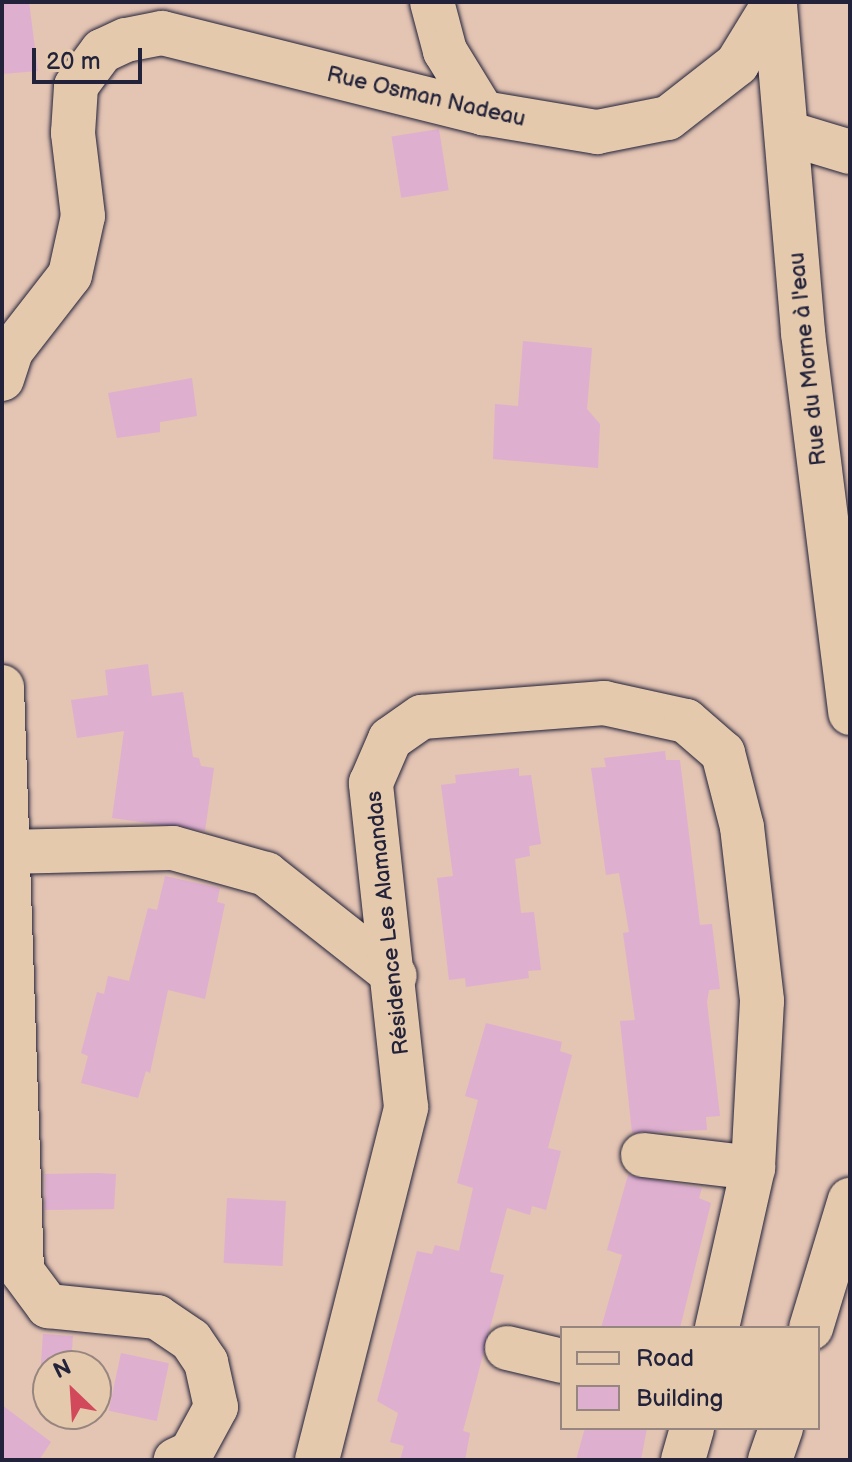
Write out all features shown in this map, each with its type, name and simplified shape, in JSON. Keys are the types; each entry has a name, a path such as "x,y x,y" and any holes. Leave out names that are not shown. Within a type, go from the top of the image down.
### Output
{"street":[{"path":"432,2 445,51 483,113"},
{"name":"Rue Osman Nadeau","path":"5,357 70,275 83,216 73,133 76,86 102,51 126,40 162,33 483,113 597,132 668,118 737,64 775,3"},
{"name":"Rue du Morne à l'eau","path":"775,3 803,333 850,713"},
{"path":"787,133 850,152"},
{"path":"2,687 22,1271 48,1306 157,1317 191,1340 206,1362 216,1407 191,1453 176,1460"},
{"name":"Résidence Les Alamandas","path":"317,1460 406,1107 395,976 371,783 390,739 422,717 604,703 686,721 723,753 742,827 762,1001 753,1168 717,1326"},
{"path":"6,852 173,848 266,874 395,976"},
{"path":"643,1155 753,1168"},
{"path":"826,1315 850,1200"},
{"path":"507,1348 560,1361"},
{"path":"683,1460 691,1430"},
{"path":"770,1460 780,1430"}],"building":[{"path":"2,2 29,2 38,71 2,74"},
{"path":"439,129 449,190 401,198 392,137"},
{"path":"523,341 592,348 587,409 600,424 598,468 493,459 495,404 518,406"},
{"path":"192,378 197,416 160,422 160,432 117,438 108,393"},
{"path":"148,664 152,696 183,692 193,757 199,758 201,766 214,768 205,831 112,818 124,731 77,738 71,700 108,695 105,670"},
{"path":"665,751 666,760 680,760 700,925 712,924 720,989 709,990 707,1002 720,1116 706,1117 707,1130 632,1133 620,1021 635,1020 623,933 629,932 619,873 606,875 591,768 606,767 604,758"},
{"path":"519,768 519,776 531,775 541,844 529,846 530,856 515,859 521,913 534,912 541,970 528,971 529,978 466,987 465,978 449,980 437,878 453,876 441,785 456,783 455,775"},
{"path":"165,876 220,888 217,902 225,904 205,999 168,990 150,1073 146,1071 138,1098 81,1083 88,1056 81,1053 97,992 104,994 108,976 129,981 148,908 157,910"},
{"path":"486,1023 562,1042 560,1051 572,1055 548,1148 561,1151 546,1210 532,1206 530,1215 507,1208 490,1272 504,1275 463,1431 470,1433 465,1460 400,1460 404,1446 390,1442 398,1413 377,1401 417,1251 432,1254 435,1245 459,1251 473,1188 457,1183 478,1100 465,1096"},
{"path":"45,1174 116,1174 114,1209 45,1210"},
{"path":"628,1175 702,1188 699,1198 711,1203 680,1326 602,1326 622,1255 607,1250"},
{"path":"227,1198 286,1201 283,1266 224,1263"},
{"path":"43,1334 73,1336 72,1350 42,1350"},
{"path":"121,1353 169,1363 157,1421 112,1411 112,1395"},
{"path":"2,1405 51,1442 39,1460 2,1460"},
{"path":"584,1430 647,1430 641,1460 576,1460"}]}
